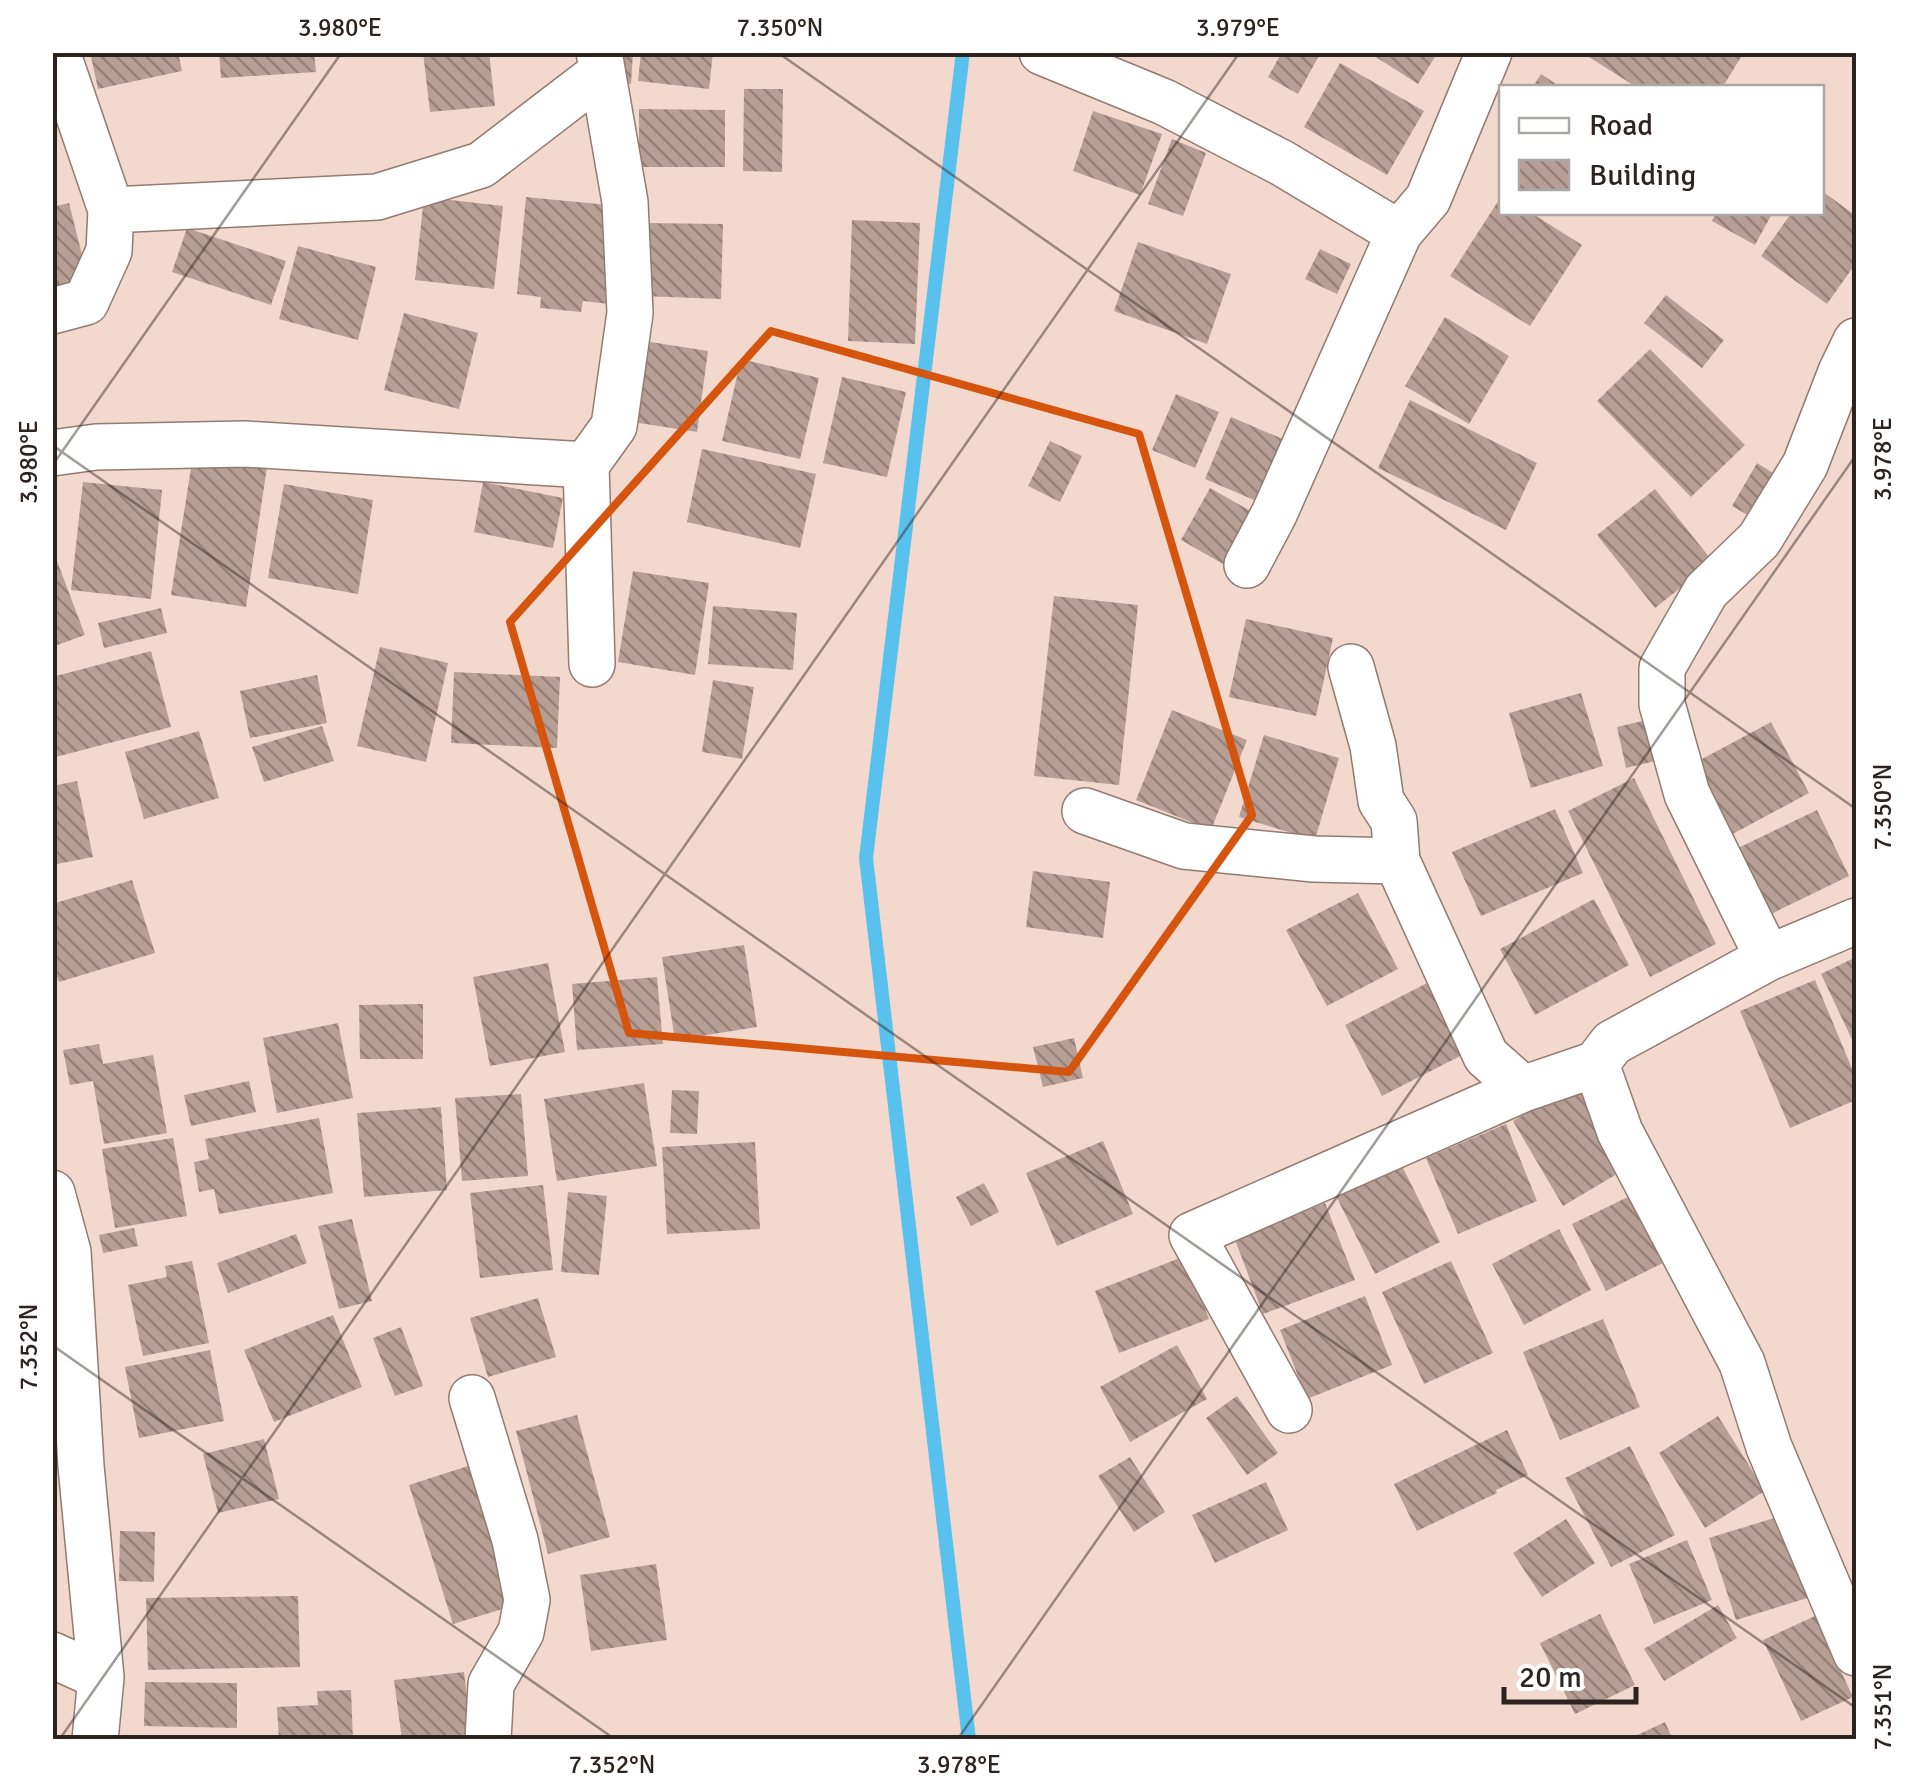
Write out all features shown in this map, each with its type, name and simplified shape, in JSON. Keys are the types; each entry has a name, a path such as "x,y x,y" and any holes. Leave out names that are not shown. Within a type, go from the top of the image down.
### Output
{"street":[{"path":"52,311 86,302 109,251 111,210 56,52"},
{"path":"1042,52 1164,102 1282,164 1399,233"},
{"path":"1247,565 1274,514 1399,233 1428,199 1489,52"},
{"path":"111,210 377,197 480,165 600,63"},
{"path":"592,664 586,465 614,426 630,313 625,202 600,63"},
{"path":"1768,958 1687,794 1662,704 1662,668 1706,591 1759,540 1806,465 1856,341"},
{"path":"52,453 96,447 245,444 586,465"},
{"path":"1351,667 1373,746 1381,800 1394,821 1397,860 1486,1056 1523,1089"},
{"path":"1085,811 1184,846 1314,859 1397,860"},
{"path":"1288,1410 1192,1235 1523,1089 1596,1064 1612,1042 1768,958 1856,921"},
{"path":"1596,1064 1620,1132 1742,1363 1769,1447 1856,1654"},
{"path":"52,1194 68,1252 101,1677 95,1740"},
{"path":"472,1398 515,1540 527,1600 521,1632 491,1684 488,1740"},
{"path":"52,1655 101,1677"}],"highlighted area":[{"path":"771,331 1139,434 1252,815 1069,1072 629,1033 510,622"}],"building":[{"path":"90,52 178,52 182,71 98,89"},
{"path":"219,52 314,52 316,72 221,78"},
{"path":"423,52 489,52 495,106 430,112"},
{"path":"615,52 633,52 631,84 614,83"},
{"path":"641,52 713,52 709,89 638,81"},
{"path":"1282,52 1321,52 1298,94 1268,77"},
{"path":"1368,52 1438,52 1418,84"},
{"path":"1581,52 1733,52 1741,57 1724,85 1633,85"},
{"path":"1340,63 1424,111 1387,175 1304,127"},
{"path":"1541,74 1558,85 1534,85"},
{"path":"744,89 783,89 782,172 743,171"},
{"path":"639,109 725,110 725,167 639,167"},
{"path":"1093,111 1162,134 1140,195 1073,171"},
{"path":"1172,139 1206,153 1183,216 1148,204"},
{"path":"1824,192 1856,216 1856,263 1827,304 1761,256 1790,215 1824,215"},
{"path":"424,197 503,206 494,289 415,280"},
{"path":"526,197 619,206 609,304 583,301 581,312 540,308 541,297 517,294"},
{"path":"1499,200 1499,215 1535,215 1582,245 1530,326 1450,276"},
{"path":"69,203 88,279 52,288 52,207"},
{"path":"1715,215 1771,215 1755,245 1712,221"},
{"path":"852,220 920,223 915,344 848,341"},
{"path":"643,223 723,224 721,299 642,296"},
{"path":"187,228 286,261 271,305 172,272"},
{"path":"1138,242 1231,274 1207,344 1114,311"},
{"path":"298,246 376,267 358,340 279,319"},
{"path":"1320,249 1351,264 1337,294 1305,279"},
{"path":"1666,295 1724,340 1702,368 1644,323"},
{"path":"404,313 478,333 459,409 384,390"},
{"path":"1445,317 1509,356 1469,424 1405,386"},
{"path":"638,340 708,351 697,432 626,421"},
{"path":"1650,349 1745,445 1691,497 1597,401"},
{"path":"741,359 819,378 800,459 722,441"},
{"path":"842,377 906,392 887,477 823,463"},
{"path":"1176,394 1219,412 1195,468 1152,450"},
{"path":"1410,400 1537,463 1506,530 1378,468"},
{"path":"1231,417 1292,443 1266,505 1205,479"},
{"path":"1050,441 1082,456 1060,502 1028,486"},
{"path":"702,449 816,474 800,548 687,522"},
{"path":"193,455 267,467 246,607 171,595"},
{"path":"1757,463 1778,476 1753,518 1732,506"},
{"path":"83,482 162,490 151,599 71,590"},
{"path":"483,482 563,498 553,548 474,532"},
{"path":"284,484 373,500 358,594 268,578"},
{"path":"1210,488 1254,513 1225,565 1181,540"},
{"path":"1655,489 1713,562 1655,608 1597,535"},
{"path":"57,561 85,635 52,647 52,562"},
{"path":"633,571 709,583 695,675 618,662"},
{"path":"1054,596 1138,605 1119,785 1034,776"},
{"path":"713,606 797,613 793,670 708,664"},
{"path":"161,608 167,633 104,648 98,623"},
{"path":"1246,619 1333,638 1316,716 1229,697"},
{"path":"380,647 448,663 426,762 357,746"},
{"path":"151,651 171,727 52,758 52,677"},
{"path":"454,672 560,677 557,748 451,743"},
{"path":"317,675 327,723 250,738 240,691"},
{"path":"713,680 754,687 742,759 702,752"},
{"path":"1581,693 1603,766 1531,788 1509,713"},
{"path":"1172,710 1247,740 1211,830 1136,800"},
{"path":"1655,718 1664,759 1626,768 1617,727"},
{"path":"1771,722 1809,793 1727,837 1689,766"},
{"path":"322,726 334,761 264,782 252,747"},
{"path":"199,731 219,798 144,819 125,752"},
{"path":"1264,735 1339,758 1315,840 1239,817"},
{"path":"1634,778 1716,944 1650,977 1568,811"},
{"path":"77,781 93,857 52,865 52,786"},
{"path":"1555,809 1583,873 1481,916 1452,852"},
{"path":"1817,810 1849,876 1769,915 1736,849"},
{"path":"1033,871 1110,882 1103,938 1026,927"},
{"path":"132,880 155,953 59,982 52,962 52,904"},
{"path":"1358,893 1398,969 1327,1006 1286,930"},
{"path":"1594,899 1629,965 1535,1015 1500,949"},
{"path":"744,945 757,1027 675,1040 662,957"},
{"path":"1856,957 1856,1048 1821,974"},
{"path":"548,963 565,1052 490,1066 473,977"},
{"path":"657,977 663,1044 577,1050 572,984"},
{"path":"1435,979 1472,1050 1382,1096 1345,1025"},
{"path":"1815,980 1856,1078 1856,1100 1790,1128 1740,1011"},
{"path":"423,1004 423,1059 360,1059 359,1005"},
{"path":"338,1023 353,1098 277,1113 263,1038"},
{"path":"1074,1038 1083,1078 1043,1087 1033,1047"},
{"path":"99,1044 103,1064 153,1055 167,1133 104,1144 93,1081 70,1085 63,1050"},
{"path":"249,1081 256,1112 191,1126 184,1095"},
{"path":"644,1083 657,1166 557,1181 544,1099"},
{"path":"1578,1083 1627,1168 1563,1206 1513,1121"},
{"path":"672,1090 699,1091 697,1134 670,1133"},
{"path":"521,1094 528,1176 462,1181 455,1098"},
{"path":"441,1107 447,1190 364,1197 357,1113"},
{"path":"319,1118 333,1193 219,1214 214,1189 199,1192 194,1162 209,1159 205,1139"},
{"path":"1506,1124 1537,1201 1458,1234 1426,1158"},
{"path":"173,1138 187,1216 115,1228 102,1149"},
{"path":"1103,1141 1133,1214 1057,1246 1026,1173"},
{"path":"755,1142 760,1229 667,1234 662,1147"},
{"path":"1398,1158 1440,1242 1375,1274 1333,1190"},
{"path":"984,1183 999,1212 971,1226 956,1197"},
{"path":"543,1185 553,1270 480,1278 470,1193"},
{"path":"568,1192 607,1196 599,1275 561,1272"},
{"path":"1630,1196 1663,1263 1606,1291 1572,1224"},
{"path":"1325,1203 1355,1280 1263,1314 1234,1237"},
{"path":"352,1219 372,1301 339,1309 318,1226"},
{"path":"134,1228 138,1246 103,1253 99,1235"},
{"path":"1559,1229 1591,1290 1524,1325 1492,1264"},
{"path":"296,1234 307,1263 228,1293 217,1263"},
{"path":"1185,1256 1209,1319 1119,1353 1095,1291"},
{"path":"192,1261 209,1343 143,1356 128,1285 167,1277 165,1266"},
{"path":"1451,1261 1493,1353 1424,1384 1382,1292"},
{"path":"1365,1296 1392,1365 1307,1399 1280,1330"},
{"path":"538,1298 556,1357 488,1377 470,1318"},
{"path":"333,1315 362,1387 274,1422 244,1350"},
{"path":"1603,1319 1640,1407 1560,1440 1523,1352"},
{"path":"401,1327 423,1386 395,1396 373,1338"},
{"path":"1177,1345 1207,1399 1130,1442 1100,1387"},
{"path":"210,1350 224,1421 139,1438 125,1367"},
{"path":"1237,1396 1278,1453 1247,1475 1206,1418"},
{"path":"577,1415 610,1537 548,1554 516,1431"},
{"path":"1718,1416 1765,1491 1705,1528 1659,1453"},
{"path":"1507,1430 1528,1475 1417,1531 1394,1484"},
{"path":"264,1439 279,1499 218,1513 203,1454"},
{"path":"1630,1446 1675,1535 1611,1567 1565,1478"},
{"path":"1130,1457 1165,1512 1134,1532 1098,1476"},
{"path":"471,1465 516,1605 453,1624 409,1485"},
{"path":"1266,1482 1288,1530 1215,1563 1192,1515"},
{"path":"52,1502 56,1502 57,1536 52,1536"},
{"path":"1787,1514 1814,1596 1736,1620 1709,1538"},
{"path":"1566,1519 1595,1563 1542,1597 1513,1553"},
{"path":"120,1531 155,1532 154,1582 119,1581"},
{"path":"1687,1540 1712,1600 1654,1624 1629,1564"},
{"path":"656,1564 667,1640 591,1651 580,1575"},
{"path":"298,1596 300,1667 148,1670 146,1598"},
{"path":"1718,1605 1737,1638 1664,1681 1644,1649"},
{"path":"1600,1614 1635,1685 1575,1714 1540,1643"},
{"path":"1815,1616 1853,1697 1801,1721 1763,1640"},
{"path":"464,1672 472,1740 402,1740 394,1680"},
{"path":"145,1682 237,1683 237,1728 144,1726"},
{"path":"351,1690 353,1740 279,1740 277,1707 318,1705 317,1691"},
{"path":"1665,1722 1673,1740 1627,1740"}],"waterway":[{"path":"963,52 866,858 969,1740"}]}
